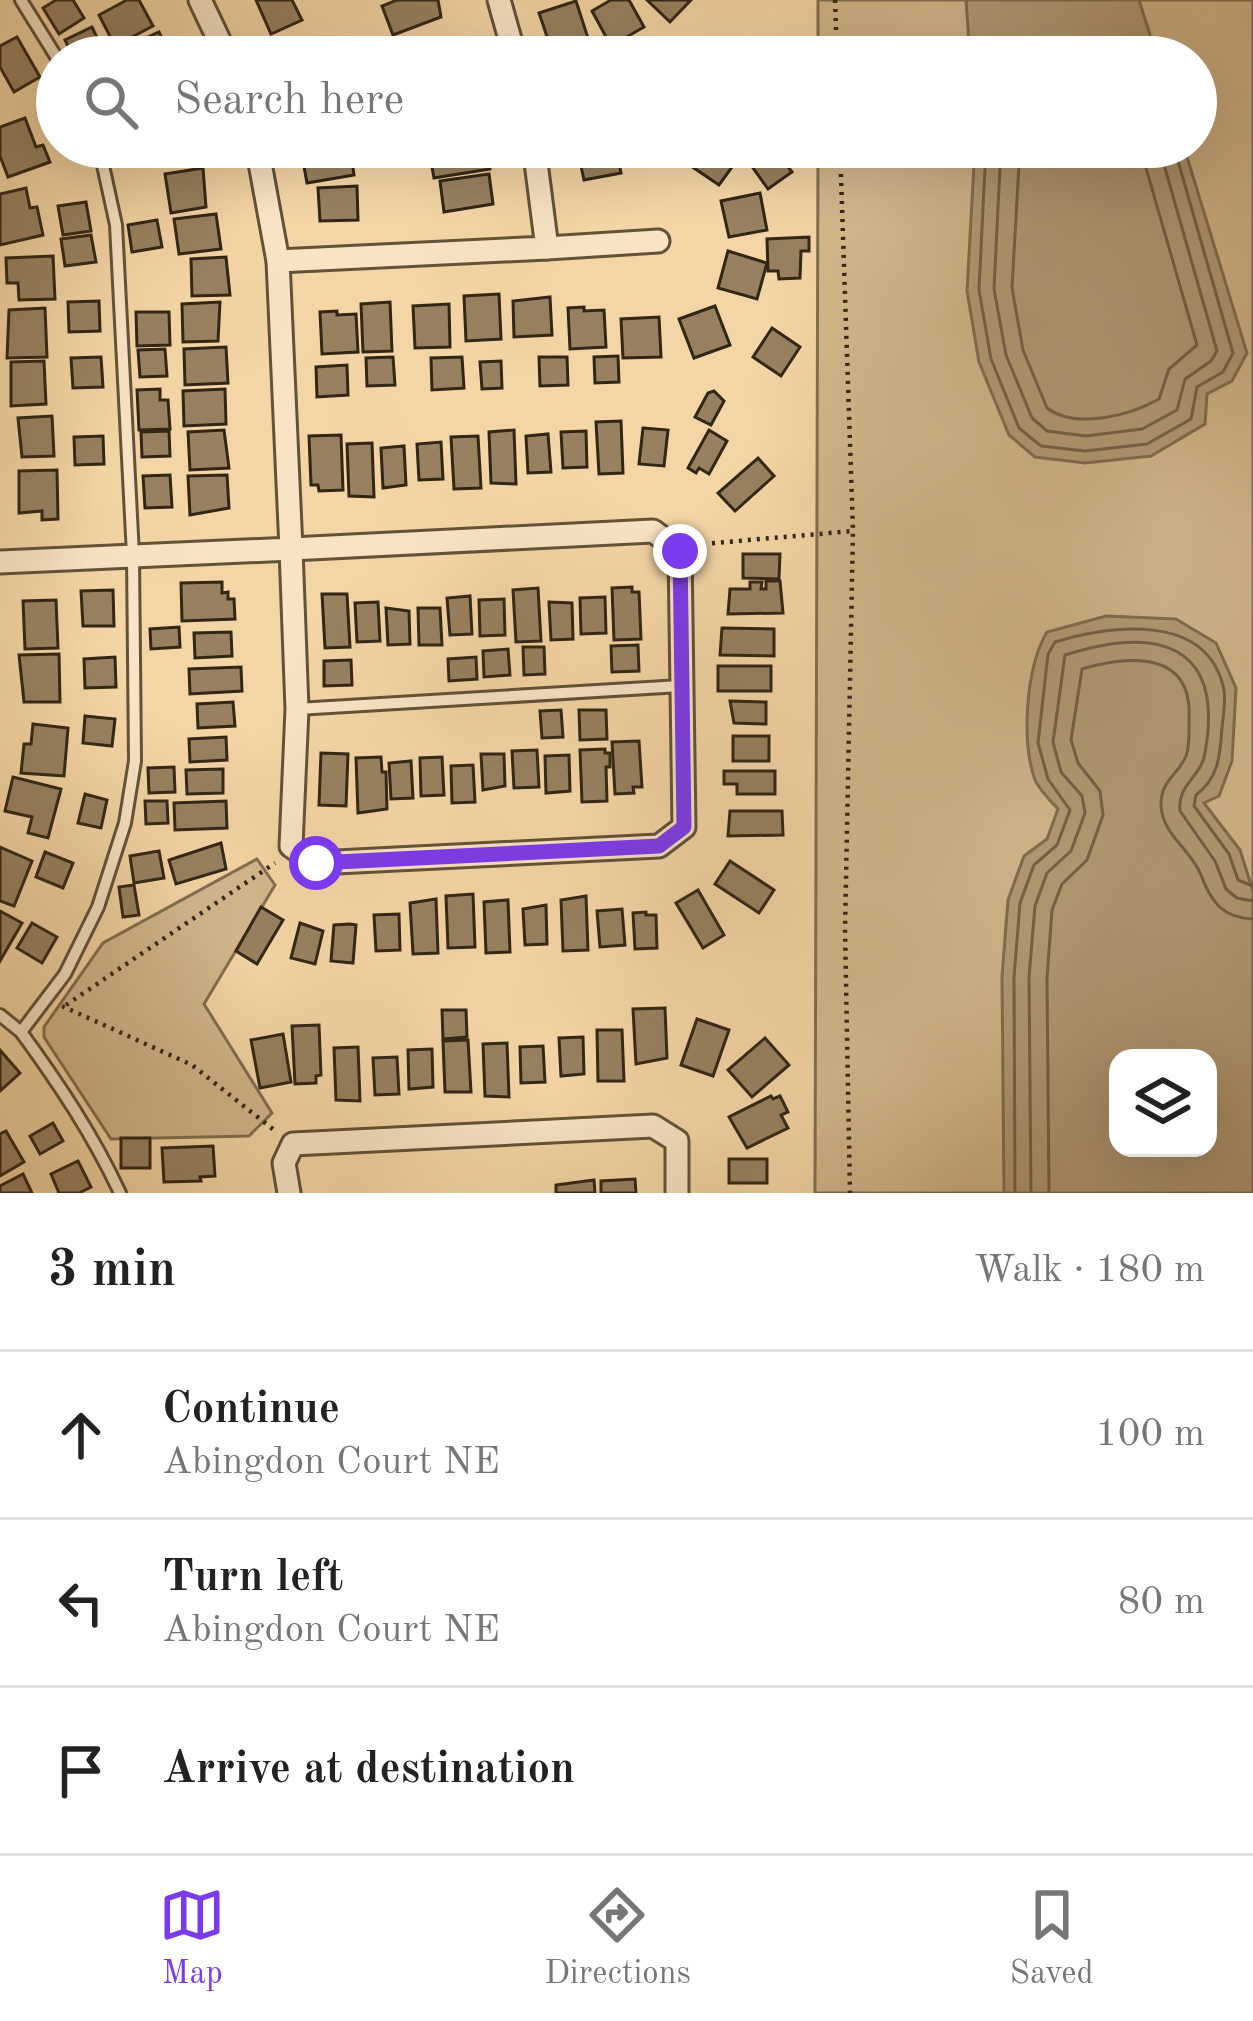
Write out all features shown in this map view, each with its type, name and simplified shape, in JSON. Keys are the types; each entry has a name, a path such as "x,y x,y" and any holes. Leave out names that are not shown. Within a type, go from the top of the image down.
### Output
{"street":[{"path":"200,0 217,36"},
{"path":"500,0 509,36"},
{"path":"0,562 291,549 653,531 680,551 684,827 659,846 316,863 291,846 297,709 291,549 278,261 264,168"},
{"path":"537,168 548,248"},
{"path":"278,261 658,242"},
{"path":"290,1193 284,1163 293,1144 652,1126 676,1141 677,1193"}],"lane":[{"path":"21,0 43,36"},
{"path":"21,1033 65,974 98,907 124,823 135,760 133,555 116,225 104,168"},
{"path":"297,709 681,686"},
{"path":"0,1015 21,1033 87,1128 120,1193"}],"path":[{"path":"835,0 836,36"},
{"path":"841,168 853,532 845,929 850,1193"},
{"path":"680,551 715,541 853,532"},
{"path":"64,1007 264,873 291,846"},
{"path":"47,999 192,1065 293,1144"}],"shaded area":[{"path":"818,0 1253,0 1253,1193 815,1193 818,168 1217,168 1217,36 818,36"},
{"path":"257,859 275,885 204,1004 272,1113 249,1136 111,1139 44,1037 44,1027 103,943"}],"water":[{"path":"966,0 1139,0 1150,36 969,36"},
{"path":"974,168 1190,168 1247,353 1232,381 1207,394 1205,424 1151,456 1085,463 1035,457 1009,435 979,362 967,291"},
{"path":"1106,616 1176,619 1216,643 1236,688 1232,761 1219,796 1204,803 1240,850 1253,891 1253,1193 1004,1193 1002,976 1008,900 1024,856 1047,839 1058,809 1035,780 1028,745 1030,684 1047,632"}],"building":[{"path":"56,0 73,0 84,18 59,34 43,8"},
{"path":"127,0 139,0 153,26 134,36 110,36 99,15"},
{"path":"256,0 292,0 302,20 271,34"},
{"path":"397,0 438,0 441,17 393,35 382,6"},
{"path":"611,0 629,0 644,27 628,36 606,36 592,11"},
{"path":"647,0 691,0 670,22"},
{"path":"576,1 587,36 547,36 539,13"},
{"path":"92,27 96,36 73,36"},
{"path":"17,37 36,70 36,79 14,92 0,67 0,46"},
{"path":"25,118 36,147 36,167 8,177 0,156 0,127"},
{"path":"203,168 206,207 171,213 165,174"},
{"path":"304,168 353,168 354,175 307,183"},
{"path":"432,168 490,168 490,169 434,178"},
{"path":"581,168 620,168 621,173 584,180"},
{"path":"694,168 731,168 719,185"},
{"path":"753,168 789,168 792,172 768,189"},
{"path":"489,174 493,204 444,212 440,181"},
{"path":"357,186 358,220 320,221 318,188"},
{"path":"26,188 30,208 37,207 43,235 0,245 0,194"},
{"path":"760,193 767,230 729,237 721,201"},
{"path":"86,202 91,231 63,235 58,206"},
{"path":"216,214 221,249 179,254 174,219"},
{"path":"157,220 162,247 132,252 128,225"},
{"path":"91,235 96,262 65,266 61,239"},
{"path":"809,237 809,251 801,251 800,278 779,279 778,271 768,271 767,239"},
{"path":"728,251 767,263 757,299 718,288"},
{"path":"53,256 55,299 19,300 18,283 7,283 6,258"},
{"path":"226,257 230,295 192,296 191,259"},
{"path":"499,294 501,339 466,341 464,296"},
{"path":"550,297 552,335 514,337 513,301"},
{"path":"99,301 100,331 69,332 68,302"},
{"path":"220,302 218,341 183,342 182,304"},
{"path":"390,302 392,351 363,352 361,304"},
{"path":"449,304 450,347 415,348 413,306"},
{"path":"715,306 730,345 694,358 679,319"},
{"path":"584,307 584,311 604,310 606,347 570,349 568,308"},
{"path":"45,308 47,357 7,358 9,310"},
{"path":"337,311 337,315 356,314 358,352 322,354 320,312"},
{"path":"136,312 169,312 170,345 137,346"},
{"path":"659,317 661,357 623,358 621,319"},
{"path":"772,328 800,347 781,376 753,357"},
{"path":"226,347 228,383 185,385 184,349"},
{"path":"165,349 167,376 140,377 138,350"},
{"path":"618,356 619,382 595,383 594,357"},
{"path":"101,357 103,387 73,388 71,358"},
{"path":"393,357 395,385 367,386 366,358"},
{"path":"462,357 464,388 432,390 431,358"},
{"path":"539,357 567,357 568,385 540,386"},
{"path":"44,361 46,404 11,406 11,362"},
{"path":"501,361 502,388 482,389 480,362"},
{"path":"347,365 348,395 317,397 316,367"},
{"path":"160,389 160,400 168,400 170,429 139,430 137,390"},
{"path":"225,389 226,424 184,426 183,391"},
{"path":"714,391 724,401 711,425 695,417 708,393"},
{"path":"52,416 54,456 22,457 18,418"},
{"path":"621,421 623,473 599,474 596,422"},
{"path":"643,428 668,430 664,466 639,464"},
{"path":"224,430 229,468 190,470 188,432"},
{"path":"514,430 516,484 491,483 489,432"},
{"path":"709,430 727,441 709,474 699,468 696,473 688,468"},
{"path":"169,431 170,456 142,457 141,432"},
{"path":"586,431 587,467 563,468 561,432"},
{"path":"548,434 551,472 528,473 526,436"},
{"path":"341,435 343,490 319,491 318,485 311,485 309,436"},
{"path":"103,436 104,464 75,465 74,437"},
{"path":"478,436 481,488 454,489 451,437"},
{"path":"441,442 443,479 419,480 417,444"},
{"path":"372,443 374,497 349,496 347,444"},
{"path":"404,446 406,485 383,488 381,448"},
{"path":"758,458 774,476 735,511 718,493"},
{"path":"57,470 58,519 42,520 42,511 19,513 19,471"},
{"path":"170,475 172,507 145,508 143,476"},
{"path":"227,475 229,508 190,515 188,476"},
{"path":"743,554 780,554 779,579 743,578"},
{"path":"766,581 780,581 783,613 728,614 730,589 750,589 750,582 762,582 761,589 766,589"},
{"path":"222,582 222,593 234,599 235,619 182,621 181,583"},
{"path":"632,587 632,592 639,592 641,639 614,640 612,588"},
{"path":"538,588 541,641 516,642 513,590"},
{"path":"113,590 114,626 83,626 81,591"},
{"path":"322,594 347,594 350,647 325,648"},
{"path":"470,596 472,634 450,635 447,598"},
{"path":"605,597 606,633 581,634 580,598"},
{"path":"504,599 505,635 480,636 479,600"},
{"path":"56,600 58,648 25,649 23,601"},
{"path":"378,602 380,641 357,642 355,603"},
{"path":"549,602 572,603 573,639 551,640"},
{"path":"386,608 409,611 410,644 388,645"},
{"path":"418,608 440,608 442,645 419,645"},
{"path":"179,627 180,647 151,649 150,629"},
{"path":"722,628 774,629 774,656 720,655"},
{"path":"231,632 232,656 195,658 194,633"},
{"path":"638,645 639,671 612,672 611,646"},
{"path":"523,647 544,647 545,674 524,675"},
{"path":"508,649 510,675 484,677 483,651"},
{"path":"59,654 60,702 24,702 19,655"},
{"path":"115,657 116,687 85,688 84,659"},
{"path":"476,657 477,679 449,681 448,659"},
{"path":"351,660 352,685 324,686 324,661"},
{"path":"718,666 771,666 771,691 718,691"},
{"path":"241,667 242,691 190,694 189,669"},
{"path":"730,701 766,702 766,724 734,723"},
{"path":"233,702 235,726 198,728 197,704"},
{"path":"561,710 563,737 542,738 540,711"},
{"path":"579,710 606,710 607,739 580,740"},
{"path":"85,716 115,719 112,746 83,743"},
{"path":"33,724 68,728 64,776 21,773 24,744 31,744"},
{"path":"733,736 769,736 769,761 733,761"},
{"path":"226,737 227,760 190,762 189,739"},
{"path":"639,741 642,787 633,787 634,793 615,794 612,742"},
{"path":"537,750 539,787 514,788 512,751"},
{"path":"580,750 610,753 607,801 582,802"},
{"path":"321,753 348,754 346,806 319,805"},
{"path":"481,754 504,754 505,786 483,790"},
{"path":"569,755 570,791 546,793 545,756"},
{"path":"381,757 387,809 358,813 356,758"},
{"path":"442,757 444,795 421,796 420,758"},
{"path":"411,761 413,798 391,799 389,763"},
{"path":"473,765 475,802 452,803 451,766"},
{"path":"174,767 175,792 149,793 148,768"},
{"path":"223,769 223,793 187,794 186,770"},
{"path":"724,771 775,771 775,794 737,794 737,784 724,784"},
{"path":"13,777 61,789 48,838 28,833 32,817 5,811"},
{"path":"85,794 107,800 101,828 78,823"},
{"path":"145,801 167,801 168,823 146,824"},
{"path":"226,801 227,828 175,830 174,803"},
{"path":"730,811 782,811 783,835 728,836"},
{"path":"221,843 226,869 176,884 169,860"},
{"path":"0,847 32,861 14,906 0,901"},
{"path":"159,851 164,878 134,883 130,856"},
{"path":"45,852 73,863 63,888 36,877"},
{"path":"730,861 774,890 759,913 715,884"},
{"path":"134,885 139,915 123,917 119,887"},
{"path":"698,890 724,935 703,948 676,903"},
{"path":"473,894 475,947 448,948 446,896"},
{"path":"586,896 588,950 563,951 561,900"},
{"path":"436,899 438,953 413,954 410,903"},
{"path":"508,900 510,952 486,953 484,902"},
{"path":"546,905 547,944 525,945 523,909"},
{"path":"261,907 283,920 257,964 236,951"},
{"path":"622,909 625,945 600,947 597,911"},
{"path":"0,911 22,923 0,961"},
{"path":"633,913 656,915 657,948 635,949"},
{"path":"399,914 400,950 376,951 374,915"},
{"path":"32,923 57,937 42,963 17,948"},
{"path":"300,923 323,931 315,964 291,958"},
{"path":"334,925 356,925 353,963 331,961"},
{"path":"665,1008 667,1058 636,1064 633,1009"},
{"path":"442,1010 466,1010 467,1037 443,1039"},
{"path":"697,1019 729,1030 713,1076 681,1065"},
{"path":"319,1025 321,1075 316,1076 316,1083 295,1084 292,1026"},
{"path":"597,1030 622,1030 624,1081 598,1081"},
{"path":"283,1034 291,1082 260,1088 251,1040"},
{"path":"583,1037 584,1074 561,1076 559,1038"},
{"path":"765,1038 789,1065 752,1097 728,1070"},
{"path":"468,1040 471,1092 445,1092 443,1041"},
{"path":"507,1043 509,1097 485,1096 483,1044"},
{"path":"543,1046 545,1082 521,1083 520,1047"},
{"path":"358,1047 360,1101 336,1100 334,1048"},
{"path":"432,1049 433,1087 409,1089 408,1050"},
{"path":"0,1050 20,1073 0,1091"},
{"path":"397,1057 399,1094 375,1095 373,1058"},
{"path":"780,1096 788,1112 781,1115 788,1128 747,1148 729,1117"},
{"path":"53,1123 63,1141 40,1154 30,1136"},
{"path":"6,1131 24,1162 0,1176 0,1134"},
{"path":"121,1138 150,1138 150,1168 121,1168"},
{"path":"213,1146 215,1176 164,1182 162,1148"},
{"path":"729,1159 767,1159 767,1183 729,1183"},
{"path":"78,1161 91,1187 79,1193 59,1193 51,1174"},
{"path":"23,1174 32,1193 0,1193 0,1186"},
{"path":"635,1179 636,1193 601,1193 601,1181"},
{"path":"594,1180 595,1193 556,1193 556,1185"}],"route":[{"path":"316,863 659,846 684,827 680,551"}]}
